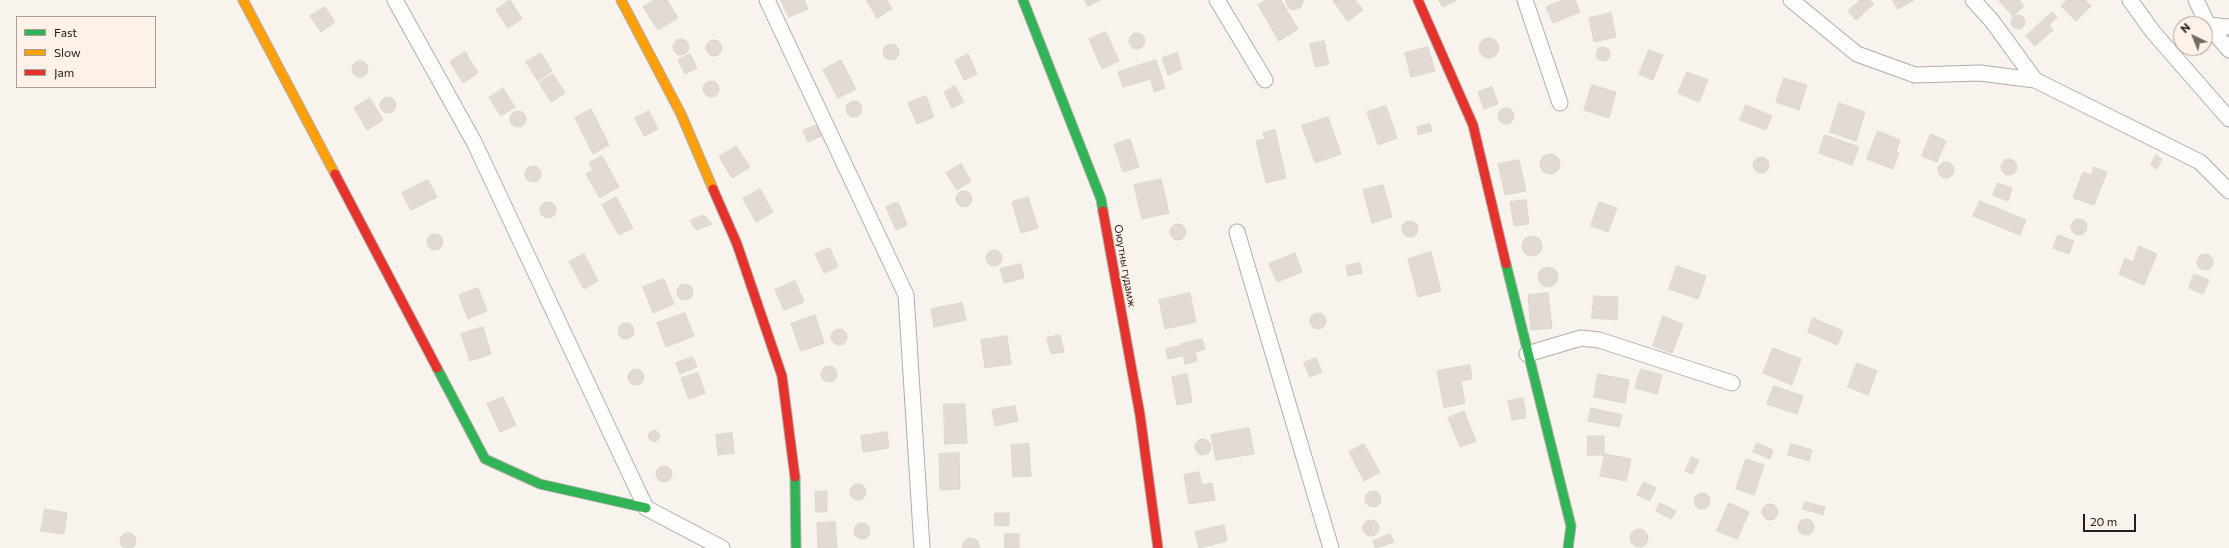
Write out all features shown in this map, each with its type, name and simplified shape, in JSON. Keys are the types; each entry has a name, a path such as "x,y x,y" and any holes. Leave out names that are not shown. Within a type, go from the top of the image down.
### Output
{"street":[{"path":"243,0 485,459 540,484 646,508 722,548"},
{"path":"395,0 474,142 646,508"},
{"path":"621,0 681,114 734,237 782,376 796,488 796,548"},
{"path":"767,0 906,295 922,548"},
{"name":"Оюутны гудамж","path":"1023,0 1101,199 1140,415 1158,548"},
{"path":"1218,0 1265,80"},
{"path":"1418,0 1473,125 1527,354 1571,526 1568,548"},
{"path":"1525,0 1560,103"},
{"path":"1791,0 1857,54 1915,76 1980,73 2035,80 2200,162 2229,191"},
{"path":"1973,0 1992,21 2035,80"},
{"path":"2130,0 2153,32 2229,119"},
{"path":"2196,0 2204,16"},
{"path":"2213,25 2229,27"},
{"path":"2213,31 2229,50"},
{"path":"1237,232 1331,548"},
{"path":"1527,354 1581,338 1599,340 1732,383"}],"building":[{"path":"510,0 522,19 508,28 496,10"},
{"path":"655,0 667,0 678,18 658,30 643,7"},
{"path":"781,0 804,0 808,9 789,17"},
{"path":"867,0 887,0 892,9 877,18"},
{"path":"1085,0 1100,0 1088,6"},
{"path":"1266,0 1281,0 1298,29 1279,41 1258,5"},
{"path":"1286,0 1303,0 1303,2 1301,7 1293,10 1288,7"},
{"path":"1333,0 1355,0 1363,10 1348,21"},
{"path":"1439,0 1457,0 1443,7"},
{"path":"1563,0 1575,0 1580,12 1553,23 1546,7"},
{"path":"1860,0 1870,0 1874,4 1856,20 1848,11"},
{"path":"1893,0 1914,0 1898,9"},
{"path":"1999,0 2019,0 2024,6 2013,16"},
{"path":"2067,0 2085,0 2091,6 2076,21 2061,6"},
{"path":"325,7 335,22 321,32 310,16"},
{"path":"2052,12 2057,17 2049,25 2053,30 2035,46 2026,36"},
{"path":"1611,13 1616,37 1594,42 1589,18"},
{"path":"2015,15 2021,15 2025,19 2025,25 2021,29 2015,29 2011,25 2011,19"},
{"path":"1106,32 1119,61 1102,69 1089,39"},
{"path":"1134,33 1140,33 1145,38 1143,47 1140,49 1134,49 1129,44 1129,38"},
{"path":"1485,38 1493,38 1499,44 1499,52 1493,58 1485,58 1479,52 1479,44"},
{"path":"678,39 684,39 689,44 687,53 684,55 678,55 673,50 673,44"},
{"path":"711,40 717,40 722,45 720,54 717,56 711,56 706,51 706,45"},
{"path":"1324,41 1329,64 1315,67 1310,44"},
{"path":"888,44 894,44 899,49 897,58 894,60 888,60 883,55 883,49"},
{"path":"1428,47 1435,71 1411,77 1405,53"},
{"path":"1603,47 1608,49 1610,54 1608,59 1603,61 1598,59 1596,54 1598,49"},
{"path":"1649,50 1663,55 1653,80 1639,74"},
{"path":"465,52 478,73 463,83 450,62"},
{"path":"541,53 552,71 538,81 526,62"},
{"path":"1177,53 1182,69 1168,75 1162,58"},
{"path":"690,54 697,68 685,74 678,60"},
{"path":"968,54 977,74 964,80 955,61"},
{"path":"841,60 856,89 838,98 823,70"},
{"path":"1156,60 1165,88 1154,92 1151,79 1123,87 1118,72"},
{"path":"357,61 363,61 368,66 366,75 363,77 357,77 352,72 352,66"},
{"path":"1687,72 1708,80 1699,102 1678,93"},
{"path":"553,74 565,93 551,102 539,83"},
{"path":"1784,78 1807,85 1799,110 1776,102"},
{"path":"708,81 714,81 719,86 717,95 714,97 708,97 703,92 703,86"},
{"path":"1592,85 1616,92 1609,118 1584,110"},
{"path":"955,86 964,102 952,108 944,92"},
{"path":"1492,87 1498,104 1484,109 1478,92"},
{"path":"503,88 515,107 501,116 489,98"},
{"path":"926,96 934,117 917,124 908,103"},
{"path":"385,97 391,97 396,102 394,111 391,113 385,113 380,108 380,102"},
{"path":"370,98 383,120 367,130 354,108"},
{"path":"851,101 857,101 862,106 860,115 857,117 851,117 846,112 846,106"},
{"path":"1839,103 1865,112 1856,141 1830,132"},
{"path":"1746,105 1772,116 1766,130 1740,120"},
{"path":"1386,106 1397,138 1378,145 1367,112"},
{"path":"1506,108 1512,110 1514,116 1512,122 1506,124 1500,122 1498,116 1500,110"},
{"path":"591,109 609,145 593,154 575,118"},
{"path":"515,111 521,111 526,116 524,125 521,127 515,127 510,122 510,116"},
{"path":"649,111 658,129 644,136 635,118"},
{"path":"1328,117 1341,154 1315,163 1302,126"},
{"path":"1430,124 1432,131 1418,135 1417,127"},
{"path":"816,125 821,136 808,142 803,131"},
{"path":"1275,130 1286,178 1266,183 1256,141 1265,139 1263,133"},
{"path":"1878,131 1900,140 1896,152 1899,153 1893,169 1867,159"},
{"path":"1931,134 1946,141 1937,162 1922,156"},
{"path":"1825,135 1859,147 1852,165 1819,153"},
{"path":"1130,139 1139,167 1123,172 1114,145"},
{"path":"736,146 750,167 732,178 719,157"},
{"path":"1546,154 1554,154 1560,160 1560,168 1554,174 1546,174 1540,168 1540,160"},
{"path":"2156,155 2162,159 2157,169 2151,165"},
{"path":"602,156 619,187 600,198 586,174 593,170 589,163"},
{"path":"1758,157 1764,157 1769,162 1767,171 1764,173 1758,173 1753,168 1753,162"},
{"path":"2006,159 2012,159 2017,164 2015,173 2012,175 2006,175 2001,170 2001,164"},
{"path":"1519,160 1526,191 1505,195 1498,164"},
{"path":"1943,162 1949,162 1954,167 1952,176 1949,178 1943,178 1938,173 1938,167"},
{"path":"961,164 971,181 957,190 946,173"},
{"path":"530,166 536,166 541,171 539,180 536,182 530,182 525,177 525,171"},
{"path":"2094,167 2107,172 2094,205 2073,198 2083,172 2091,175"},
{"path":"1161,179 1169,213 1142,219 1134,185"},
{"path":"428,180 437,197 411,210 402,193"},
{"path":"1998,183 2012,188 2008,201 1993,195"},
{"path":"1383,185 1392,217 1372,223 1363,190"},
{"path":"760,189 773,212 756,222 743,199"},
{"path":"961,191 967,191 972,196 970,205 967,207 961,207 956,202 956,196"},
{"path":"616,197 633,228 619,235 602,205"},
{"path":"1028,197 1038,228 1021,233 1012,202"},
{"path":"1526,200 1529,224 1514,226 1510,202"},
{"path":"1980,201 2026,220 2020,235 1973,216"},
{"path":"545,202 551,202 556,207 554,216 551,218 545,218 540,213 540,207"},
{"path":"898,202 907,225 896,230 886,207"},
{"path":"1599,202 1617,208 1608,232 1591,226"},
{"path":"704,215 712,224 697,230 690,221"},
{"path":"2076,219 2082,219 2087,224 2085,233 2082,235 2076,235 2071,230 2071,224"},
{"path":"1407,221 1413,221 1418,226 1416,235 1413,237 1407,237 1402,232 1402,226"},
{"path":"1175,224 1181,224 1186,229 1184,238 1181,240 1175,240 1170,235 1170,229"},
{"path":"432,234 438,234 443,239 441,248 438,250 432,250 427,245 427,239"},
{"path":"2058,235 2074,241 2069,254 2053,248"},
{"path":"1532,236 1539,239 1542,246 1539,253 1532,256 1525,253 1522,246 1525,239"},
{"path":"2139,246 2157,254 2144,285 2119,274 2125,258 2133,262"},
{"path":"830,248 838,267 824,273 815,254"},
{"path":"991,250 997,250 1002,255 1000,264 997,266 991,266 986,261 986,255"},
{"path":"1431,252 1441,291 1418,297 1408,259"},
{"path":"1295,253 1302,272 1277,282 1269,264"},
{"path":"584,254 598,281 584,289 569,262"},
{"path":"2202,254 2208,254 2213,259 2211,268 2208,270 2202,270 2197,265 2197,259"},
{"path":"1360,263 1362,273 1348,276 1346,266"},
{"path":"1021,264 1024,278 1004,283 1000,269"},
{"path":"1677,266 1706,276 1698,299 1669,289"},
{"path":"1544,267 1552,267 1558,273 1558,281 1552,287 1544,287 1538,281 1538,273"},
{"path":"2194,274 2209,280 2203,294 2189,288"},
{"path":"664,279 674,304 653,313 643,287"},
{"path":"795,281 804,302 784,310 775,290"},
{"path":"682,284 688,284 693,289 691,298 688,300 682,300 677,295 677,289"},
{"path":"478,288 487,311 468,319 459,295"},
{"path":"1190,293 1196,322 1165,329 1159,300"},
{"path":"1548,293 1552,328 1531,330 1528,295"},
{"path":"1594,296 1618,297 1617,320 1592,318"},
{"path":"962,303 966,320 934,327 931,309"},
{"path":"685,313 694,336 666,347 657,323"},
{"path":"1315,313 1321,313 1326,318 1324,327 1321,329 1315,329 1310,324 1310,318"},
{"path":"815,315 824,343 801,351 791,324"},
{"path":"1663,316 1683,324 1672,353 1653,346"},
{"path":"1813,318 1843,331 1837,345 1808,332"},
{"path":"623,323 629,323 634,328 632,337 629,339 623,339 618,334 618,328"},
{"path":"483,327 491,354 470,361 461,334"},
{"path":"836,329 842,329 847,334 845,343 842,345 836,345 831,340 831,334"},
{"path":"1060,335 1064,352 1051,354 1047,338"},
{"path":"1007,336 1011,364 985,368 981,340"},
{"path":"1202,339 1205,349 1195,352 1197,361 1185,364 1181,344"},
{"path":"1180,346 1182,356 1168,359 1166,349"},
{"path":"1773,348 1801,359 1792,385 1763,373"},
{"path":"693,357 697,367 680,374 676,363"},
{"path":"1316,358 1322,372 1310,377 1304,363"},
{"path":"1857,363 1877,371 1868,395 1848,387"},
{"path":"1470,365 1472,379 1461,381 1465,403 1444,408 1437,371"},
{"path":"826,366 832,366 837,371 835,380 832,382 826,382 821,377 821,371"},
{"path":"633,369 639,369 644,374 642,383 639,385 633,385 628,380 628,374"},
{"path":"1641,369 1662,375 1657,394 1635,388"},
{"path":"698,373 705,393 689,399 681,378"},
{"path":"1187,374 1192,402 1177,405 1172,377"},
{"path":"1598,374 1629,380 1625,403 1594,397"},
{"path":"1774,386 1803,396 1797,414 1767,404"},
{"path":"503,397 516,425 500,432 487,404"},
{"path":"1523,398 1526,418 1512,420 1508,401"},
{"path":"944,404 965,404 967,443 945,444"},
{"path":"1015,406 1018,421 995,426 992,410"},
{"path":"1591,408 1622,415 1619,427 1588,421"},
{"path":"1464,411 1476,441 1460,447 1448,418"},
{"path":"1249,428 1254,454 1216,460 1211,435"},
{"path":"652,431 656,431 658,432 658,440 652,441 649,438 649,434"},
{"path":"887,432 889,448 863,452 861,436"},
{"path":"732,433 734,453 718,455 716,435"},
{"path":"1588,436 1604,436 1604,455 1588,455"},
{"path":"1200,439 1206,439 1211,444 1209,453 1206,455 1200,455 1195,450 1195,444"},
{"path":"1757,443 1773,450 1770,459 1753,452"},
{"path":"1029,444 1031,476 1013,477 1011,445"},
{"path":"1364,444 1380,472 1364,481 1349,452"},
{"path":"1791,444 1812,450 1809,461 1788,455"},
{"path":"959,453 960,489 940,490 939,454"},
{"path":"1605,454 1631,459 1626,481 1600,476"},
{"path":"1692,457 1699,460 1692,474 1685,471"},
{"path":"1746,459 1764,465 1754,495 1736,489"},
{"path":"661,466 667,466 672,471 670,480 667,482 661,482 656,477 656,471"},
{"path":"1199,472 1202,485 1212,483 1215,500 1189,504 1184,475"},
{"path":"1644,482 1656,488 1650,501 1637,495"},
{"path":"855,484 861,484 866,489 864,498 861,500 855,500 850,495 850,489"},
{"path":"827,491 827,512 816,512 815,492"},
{"path":"1370,491 1376,491 1381,496 1379,505 1376,507 1370,507 1365,502 1365,496"},
{"path":"1699,493 1705,493 1710,498 1708,507 1705,509 1699,509 1694,504 1694,498"},
{"path":"1805,502 1825,507 1823,515 1803,509"},
{"path":"1660,503 1676,511 1671,519 1656,511"},
{"path":"1729,503 1749,512 1737,539 1717,531"},
{"path":"1767,504 1773,504 1778,509 1776,518 1773,520 1767,520 1762,515 1762,509"},
{"path":"45,509 67,513 64,534 41,531"},
{"path":"995,513 1009,513 1009,526 995,525"},
{"path":"1803,519 1809,519 1814,524 1812,533 1809,535 1803,535 1798,530 1798,524"},
{"path":"1368,520 1374,520 1379,525 1377,534 1374,536 1368,536 1363,531 1363,525"},
{"path":"835,522 837,548 818,548 817,523"},
{"path":"859,523 865,523 870,528 868,537 865,539 859,539 854,534 854,528"},
{"path":"1224,525 1227,541 1199,548 1195,532"},
{"path":"1635,529 1643,529 1648,534 1646,545 1643,547 1635,547 1630,542 1630,534"},
{"path":"128,533 134,535 136,541 134,547 128,549 122,547 120,541 122,535"},
{"path":"1005,534 1019,534 1019,548 1005,548"},
{"path":"1390,534 1394,542 1376,548 1373,541"},
{"path":"969,538 977,540 980,548 962,548 964,542"}],"traffic: fast":[{"path":"1023,0 1101,199 1103,211"},
{"path":"1506,264 1571,526 1568,548"},
{"path":"437,368 485,459 540,484 646,508"},
{"path":"795,477 796,548"}],"traffic: slow":[{"path":"243,0 335,174"},
{"path":"621,0 681,114 713,189"}],"traffic: jam":[{"path":"1418,0 1473,125 1506,264"},
{"path":"335,174 437,368"},
{"path":"713,189 737,244 782,376 795,477"},
{"path":"1103,211 1140,415 1158,548"}]}
